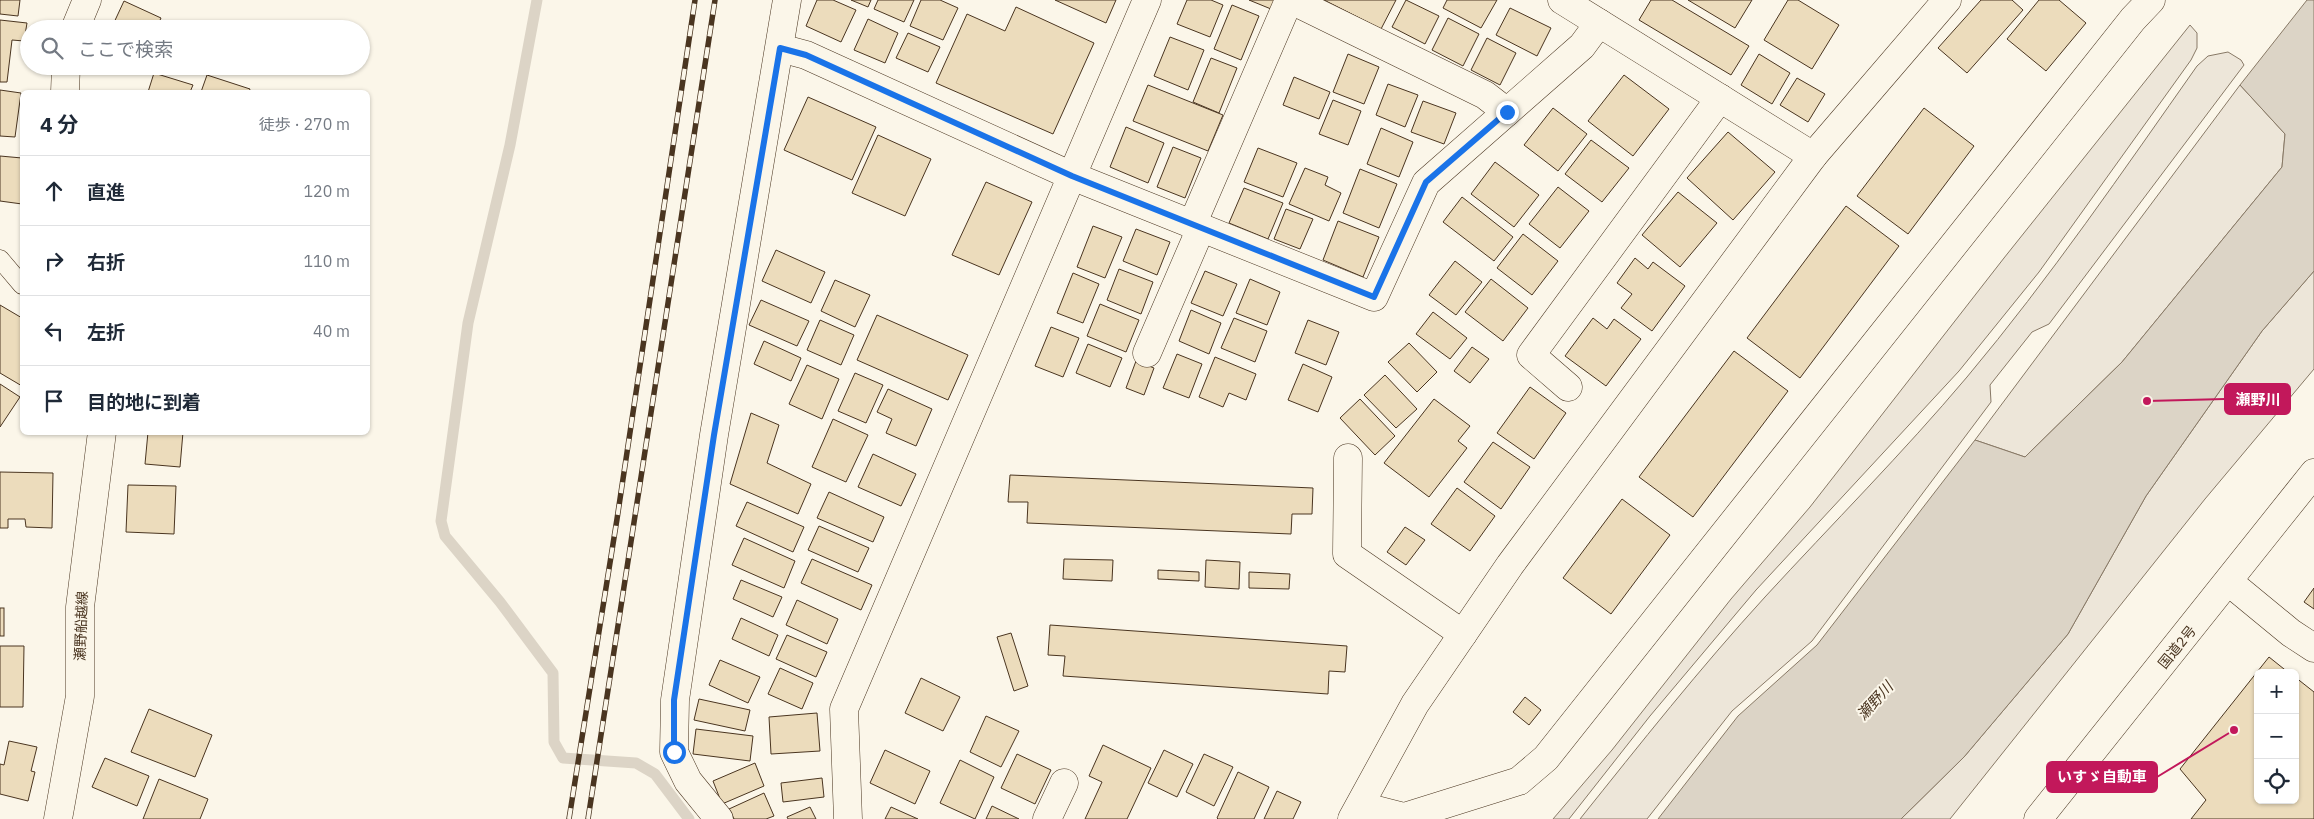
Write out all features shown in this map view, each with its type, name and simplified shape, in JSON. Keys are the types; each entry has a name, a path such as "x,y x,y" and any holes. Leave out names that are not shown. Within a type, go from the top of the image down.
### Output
{"main road":[{"path":"79,20 87,0"},
{"path":"719,819 688,781 674,752 674,700 714,435 787,0"},
{"path":"848,819 844,708 1147,0"},
{"path":"1147,353 1196,226 1290,0 1485,95 1507,112"},
{"path":"1947,0 1813,156 1510,565 1416,704 1356,813 1404,817 1519,781 1546,758 2151,0"},
{"path":"780,48 806,55 1072,176 1374,297 1426,182 1582,46 1585,9 1720,98 1813,156"},
{"path":"65,90 66,75"},
{"path":"1568,387 1531,355 1720,98"},
{"name":"瀬野船越線","path":"58,819 80,696 80,607 102,435"},
{"path":"1348,458 1347,554 1463,634"},
{"name":"国道2号","path":"2038,819 2229,582 2314,473"},
{"path":"2229,582 2291,633 2314,648"},
{"path":"1047,819 1064,782"}],"lane":[{"path":"0,259 20,283"}],"shaded area":[{"path":"2190,25 2197,33 2197,48 2191,60 2039,272 1959,371 1756,590 1650,716 1569,819 1553,819 1612,750 1731,599 1810,507 2004,258"},
{"path":"2228,52 2241,60 2244,65 2049,324 2032,332 1990,385 1991,402 1812,641 1732,711 1647,819 1580,819 1717,651 1893,461 1998,340 2057,263 2197,66 2208,56"},
{"path":"2240,85 2285,134 2282,167 2122,362 2025,457 1975,440"},
{"path":"2314,271 2314,369 2205,499 1950,819 1901,819 1964,757 2068,634 2146,496 2262,331"}],"water":[{"name":"瀬野川","path":"2307,0 2314,0 2314,271 2262,331 2146,496 2068,634 1964,757 1901,819 1658,819 1738,716 1817,645 1975,440 2025,457 2122,362 2282,167 2285,134 2240,85"}],"building":[{"path":"0,0 20,0 18,16 0,14"},
{"path":"817,0 833,0 856,10 841,42 806,26"},
{"path":"851,0 871,0 868,7"},
{"path":"878,0 914,0 904,22 874,9"},
{"path":"921,0 940,0 958,8 943,40 910,26"},
{"path":"1055,0 1116,0 1106,23"},
{"path":"1187,0 1211,0 1223,5 1210,37 1177,24"},
{"path":"1249,0 1275,0 1271,9"},
{"path":"1324,0 1396,0 1381,29"},
{"path":"1406,0 1439,16 1425,44 1392,27"},
{"path":"1447,0 1497,0 1481,28 1443,8"},
{"path":"1651,0 1672,0 1749,46 1731,75 1639,20"},
{"path":"1688,0 1752,0 1735,28"},
{"path":"1788,0 1798,0 1839,25 1812,69 1764,40"},
{"path":"1981,0 2012,0 2023,10 1967,73 1938,48"},
{"path":"2039,0 2059,0 2086,23 2046,71 2007,39"},
{"path":"124,1 161,18 160,20 115,20"},
{"path":"1232,5 1259,16 1241,60 1214,49"},
{"path":"1016,7 1094,43 1053,134 936,83 967,14 1005,31"},
{"path":"1510,8 1551,28 1537,56 1496,35"},
{"path":"1448,18 1479,34 1463,66 1432,50"},
{"path":"868,19 898,33 885,63 854,50"},
{"path":"0,20 20,22 20,41 12,40 7,82 0,82"},
{"path":"908,33 940,47 928,72 896,58"},
{"path":"1170,37 1204,50 1188,90 1154,76"},
{"path":"1487,38 1516,53 1500,85 1471,70"},
{"path":"1348,54 1379,67 1364,104 1333,92"},
{"path":"1759,54 1790,73 1772,104 1741,85"},
{"path":"1211,58 1237,68 1219,113 1193,102"},
{"path":"153,75 160,75 193,85 191,90 149,90"},
{"path":"207,75 250,89 250,90 202,90"},
{"path":"1624,75 1669,109 1633,156 1588,121"},
{"path":"1294,77 1330,92 1319,119 1283,105"},
{"path":"1797,78 1825,94 1808,122 1780,105"},
{"path":"1388,84 1418,95 1405,127 1376,115"},
{"path":"1148,85 1223,115 1208,151 1133,121"},
{"path":"0,90 20,93 15,137 0,136"},
{"path":"808,97 876,127 852,180 784,150"},
{"path":"1333,100 1361,111 1348,145 1319,134"},
{"path":"1423,101 1456,113 1444,144 1411,132"},
{"path":"1553,108 1587,134 1558,171 1524,145"},
{"path":"1924,108 1974,146 1908,234 1857,196"},
{"path":"1126,127 1164,143 1148,183 1110,167"},
{"path":"1381,128 1413,142 1399,177 1367,164"},
{"path":"1728,132 1775,172 1733,220 1687,178"},
{"path":"878,135 931,159 905,216 852,193"},
{"path":"1591,140 1629,168 1602,202 1565,174"},
{"path":"1173,147 1201,158 1185,198 1157,187"},
{"path":"1258,148 1297,163 1283,197 1244,182"},
{"path":"0,156 20,158 20,204 0,201"},
{"path":"1495,162 1539,195 1514,227 1471,194"},
{"path":"1305,168 1328,177 1325,185 1341,193 1329,221 1289,204"},
{"path":"1360,169 1397,184 1379,228 1343,213"},
{"path":"986,182 1032,202 999,275 952,255"},
{"path":"1558,187 1589,211 1560,248 1529,224"},
{"path":"1244,188 1283,203 1268,239 1229,223"},
{"path":"1678,192 1717,223 1680,267 1642,235"},
{"path":"1462,197 1513,237 1494,261 1443,222"},
{"path":"1846,206 1899,246 1800,378 1747,338"},
{"path":"1286,209 1313,219 1300,249 1274,239"},
{"path":"1338,221 1379,237 1363,277 1323,260"},
{"path":"1093,226 1122,237 1105,278 1077,267"},
{"path":"1136,229 1170,242 1157,275 1123,261"},
{"path":"1523,234 1558,261 1532,295 1497,268"},
{"path":"776,250 825,272 811,303 762,281"},
{"path":"1635,258 1648,269 1653,262 1685,286 1652,331 1621,308 1632,294 1617,283"},
{"path":"1455,261 1482,282 1456,315 1429,295"},
{"path":"1119,269 1153,282 1141,314 1107,300"},
{"path":"1205,271 1237,284 1223,316 1191,303"},
{"path":"1073,273 1099,284 1083,323 1057,313"},
{"path":"1250,279 1280,292 1267,325 1236,313"},
{"path":"1491,279 1528,308 1503,341 1465,312"},
{"path":"835,280 870,295 855,327 821,311"},
{"path":"761,300 809,321 797,346 749,325"},
{"path":"1100,304 1139,320 1126,352 1087,336"},
{"path":"0,305 20,317 20,385 0,373"},
{"path":"1191,310 1221,323 1209,354 1179,341"},
{"path":"1433,312 1467,338 1450,359 1416,334"},
{"path":"877,315 968,355 948,400 857,360"},
{"path":"1234,318 1267,331 1255,362 1221,348"},
{"path":"1593,318 1607,329 1614,319 1641,339 1606,386 1565,356"},
{"path":"820,320 854,335 841,365 807,350"},
{"path":"1308,320 1339,332 1326,365 1295,353"},
{"path":"1051,327 1079,338 1063,377 1035,366"},
{"path":"764,341 801,358 791,381 754,364"},
{"path":"1409,343 1437,372 1417,392 1388,362"},
{"path":"1088,344 1122,358 1110,387 1076,373"},
{"path":"1472,347 1489,359 1470,383 1454,371"},
{"path":"1734,351 1788,391 1693,517 1639,477"},
{"path":"1177,354 1202,364 1189,398 1163,388"},
{"path":"1215,357 1256,374 1246,400 1229,393 1223,407 1199,397"},
{"path":"1136,361 1154,368 1144,395 1126,388"},
{"path":"1303,364 1332,377 1318,412 1288,400"},
{"path":"807,365 839,379 822,419 789,404"},
{"path":"855,373 883,385 866,423 838,411"},
{"path":"1385,375 1417,409 1396,428 1364,395"},
{"path":"0,384 20,397 0,427"},
{"path":"1530,387 1566,413 1534,459 1497,433"},
{"path":"888,389 932,409 916,446 886,433 892,419 877,412"},
{"path":"1360,399 1395,436 1375,455 1340,418"},
{"path":"1434,399 1470,426 1458,441 1467,448 1429,497 1384,463"},
{"path":"751,413 779,425 767,463 811,484 798,514 730,484"},
{"path":"833,419 868,435 846,482 812,467"},
{"path":"148,435 183,435 180,467 145,464"},
{"path":"1493,442 1530,467 1501,509 1464,482"},
{"path":"873,454 916,474 901,506 858,487"},
{"path":"0,472 53,473 52,528 26,527 25,519 8,519 8,528 0,528"},
{"path":"1010,475 1313,488 1312,514 1292,514 1291,534 1027,523 1028,502 1008,502"},
{"path":"128,485 176,486 174,534 126,532"},
{"path":"1457,488 1495,516 1470,551 1431,524"},
{"path":"829,492 884,517 873,542 817,518"},
{"path":"1622,499 1670,535 1611,614 1563,578"},
{"path":"747,502 804,527 793,552 736,526"},
{"path":"819,526 869,548 858,572 808,550"},
{"path":"1405,527 1425,540 1406,565 1387,552"},
{"path":"744,538 795,561 784,588 732,565"},
{"path":"812,559 872,585 861,610 801,583"},
{"path":"1064,559 1113,560 1112,581 1063,579"},
{"path":"1206,560 1240,562 1239,589 1205,587"},
{"path":"1158,570 1199,572 1199,581 1158,579"},
{"path":"1249,572 1290,574 1289,589 1249,588"},
{"path":"741,580 782,597 773,617 733,599"},
{"path":"2314,588 2314,609 2304,602"},
{"path":"797,600 838,619 827,644 786,625"},
{"path":"0,608 4,608 4,636 0,636"},
{"path":"741,618 778,635 769,656 732,639"},
{"path":"1050,625 1347,646 1345,672 1329,671 1328,694 1063,676 1065,656 1048,655"},
{"path":"1011,633 1028,686 1014,691 997,637"},
{"path":"787,635 827,652 816,677 776,659"},
{"path":"0,646 24,646 23,707 0,707"},
{"path":"2269,657 2284,669 2259,669"},
{"path":"720,660 760,677 748,703 709,685"},
{"path":"780,668 813,683 802,709 768,694"},
{"path":"2254,676 2254,804 2299,804 2299,680 2314,692 2314,819 2191,819 2206,800 2180,769"},
{"path":"921,678 960,697 943,731 905,713"},
{"path":"1525,697 1541,710 1529,725 1513,712"},
{"path":"699,699 750,710 745,731 694,720"},
{"path":"149,709 212,735 195,777 131,752"},
{"path":"817,713 820,751 771,754 769,717"},
{"path":"986,716 1019,731 1001,767 970,752"},
{"path":"696,729 753,736 750,761 693,754"},
{"path":"9,741 37,747 31,771 35,772 28,801 0,794 0,764 4,765"},
{"path":"1103,745 1151,768 1127,819 1085,819 1102,782 1089,776"},
{"path":"885,750 930,771 915,804 870,783"},
{"path":"1164,750 1193,764 1177,797 1148,783"},
{"path":"1017,754 1051,770 1035,804 1001,788"},
{"path":"1204,754 1233,767 1214,806 1186,792"},
{"path":"105,758 149,776 137,806 92,787"},
{"path":"960,760 994,777 975,819 940,803"},
{"path":"755,763 764,786 722,804 713,781"},
{"path":"1238,772 1269,787 1254,819 1218,819 1217,818"},
{"path":"822,778 824,797 783,802 781,783"},
{"path":"159,779 208,799 200,819 143,819"},
{"path":"1277,791 1301,802 1293,819 1264,819"},
{"path":"764,793 774,816 766,819 734,819 729,809"},
{"path":"992,806 1019,819 986,819"},
{"path":"810,807 816,819 788,819 787,817"},
{"path":"891,807 918,819 885,819"}],"waterway":[{"path":"537,0 510,145 468,323 441,521 445,536 500,602 553,673 554,742 563,758 636,763 655,774 689,819"}],"railway":[{"path":"569,819 617,519 695,0"},
{"path":"588,819 715,0"}],"place":[{"name":"瀬野川","path":"2147,401"},
{"name":"いすゞ自動車","path":"2234,730"}],"route":[{"path":"674,752 674,700 714,435 780,48 806,55 1072,176 1374,297 1426,182 1507,112"}]}
